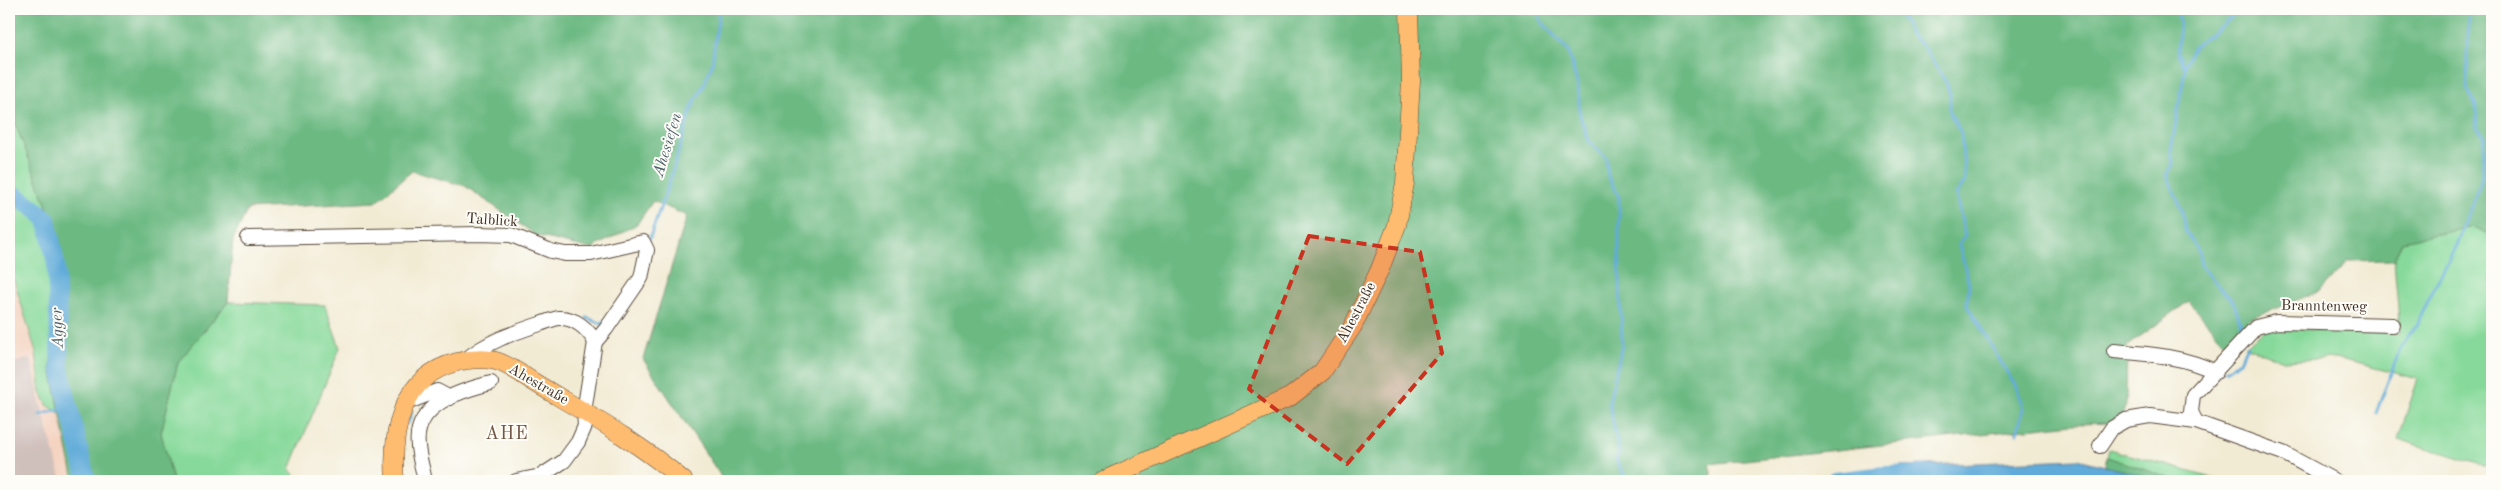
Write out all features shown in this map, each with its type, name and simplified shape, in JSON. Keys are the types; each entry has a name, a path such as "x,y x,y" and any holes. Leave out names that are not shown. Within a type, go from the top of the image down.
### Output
{"main road":[{"name":"Ahestraße","path":"1102,481 1290,397 1322,372 1353,326 1380,269 1397,225 1406,183 1411,81 1409,9"},
{"name":"Ahestraße","path":"396,481 395,443 406,403 420,382 432,372 464,360 499,362 651,454 684,481"}],"street":[{"name":"Talblick","path":"248,238 511,235 551,251 591,254 643,242 647,250 641,278 606,329 594,342"},
{"path":"464,360 474,352 506,335 559,318 574,321 589,330 594,342 584,412 584,426 578,442 564,462 541,476 516,481"},
{"name":"Branntenweg","path":"2196,422 2191,412 2193,395 2216,372 2232,350 2256,326 2276,322 2393,325"},
{"path":"2114,351 2166,355 2201,365 2216,372"},
{"path":"426,481 418,445 419,428 431,408 450,398 491,383"},
{"path":"406,403 437,391 450,398"},
{"path":"2100,446 2112,428 2126,420 2150,416 2196,422 2283,452 2335,481"}],"highlighted area":[{"path":"1309,236 1420,252 1442,353 1347,464 1249,389"}],"shaded area":[{"path":"9,264 36,352 41,392 47,405 61,414 74,481 9,481"},
{"path":"31,358 41,405 62,481 9,481 9,364"},
{"path":"2022,477 2048,481 1946,481"}],"green space":[{"path":"9,9 2492,9 2492,235 2473,227 2402,241 2394,260 2348,261 2320,291 2251,318 2225,344 2189,301 2127,346 2126,405 2119,423 2073,424 1709,464 1713,481 721,481 720,475 643,359 687,216 653,201 637,224 591,249 537,236 465,186 412,171 376,202 248,209 233,239 228,302 178,362 161,433 173,481 74,481 51,369 55,227 9,107"},
{"path":"9,107 55,227 51,369 61,414 47,405 41,392 36,352 9,264"},
{"path":"2473,227 2492,235 2492,468 2398,439 2418,379 2336,358 2284,361 2244,346 2267,328 2400,333 2394,260 2401,241"},
{"path":"228,302 325,305 340,348 290,469 301,481 173,481 161,433 178,362"},
{"path":"2109,449 2222,481 2177,481 2107,457"},
{"path":"2107,457 2169,478 2177,481 2101,481"}],"water":[{"path":"2078,459 2163,481 2104,481 2085,475 1905,481 1900,466"}],"waterway":[{"name":"Ahesiefen","path":"649,240 692,107 704,85 712,64 719,12 717,9"},
{"path":"1537,9 1541,21 1568,51 1578,86 1580,116 1589,141 1606,158 1608,177 1619,197 1622,345 1609,402 1619,452 1616,460 1628,481"},
{"path":"1897,9 1911,35 1922,45 1946,82 1950,94 1950,113 1961,133 1965,181 1956,195 1965,236 1959,244 1969,284 1967,305 2017,389 2023,409 2017,433"},
{"path":"2175,9 2180,21 2178,53 2184,66"},
{"path":"2240,9 2220,28 2194,46 2186,63 2171,150 2173,164 2167,175 2182,210 2185,231 2200,253 2201,266 2234,303 2243,330"},
{"path":"2376,413 2401,347 2414,329 2456,245 2481,181 2485,137 2477,128 2476,106 2467,88 2469,9"},
{"name":"Agger","path":"9,191 47,219 56,264 60,369 87,481"},
{"name":"Ahesiefen","path":"587,318 603,324 604,321"},
{"path":"2225,371 2240,361 2247,345"},
{"path":"40,415 69,407"},
{"name":"Ahesiefen","path":"408,423 412,412"},
{"name":"Ahesiefen","path":"403,471 405,481"},
{"name":"Agger","path":"1835,481 1884,475 1926,474"}],"district":[{"name":"AHE","path":"507,434"}]}
